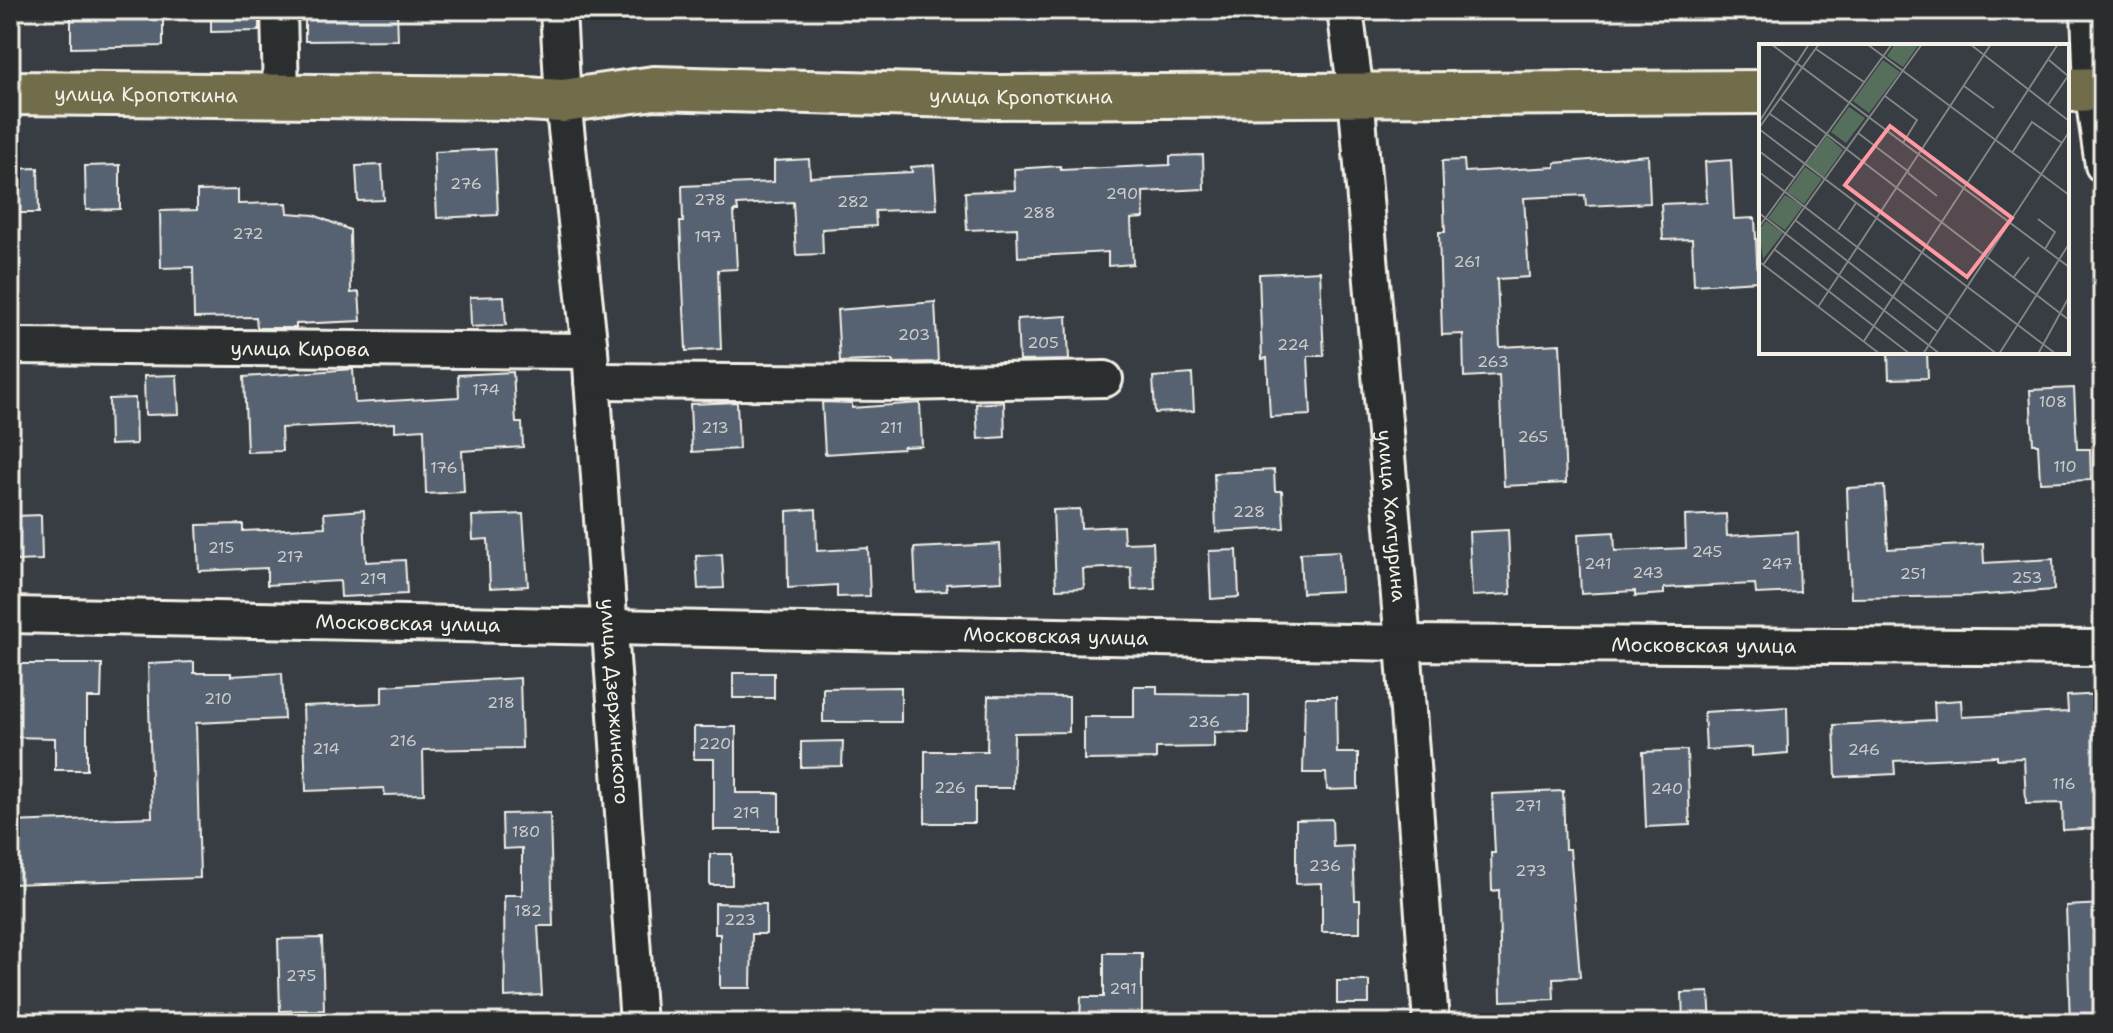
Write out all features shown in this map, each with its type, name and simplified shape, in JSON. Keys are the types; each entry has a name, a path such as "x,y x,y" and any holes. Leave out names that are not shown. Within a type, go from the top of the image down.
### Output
{"main road":[{"name":"улица Кропоткина","path":"10,93 563,101 654,88 996,97 1759,92"}],"street":[{"path":"279,10 281,96"},
{"name":"улица Дзержинского","path":"558,10 563,101 591,366 638,1023"},
{"name":"улица Халтурина","path":"1345,10 1356,94 1403,643 1431,1023"},
{"path":"2089,10 2087,89 2103,165"},
{"name":"улица Кирова","path":"10,346 591,366"},
{"path":"591,366 898,383 1105,379"},
{"name":"Московская улица","path":"10,615 1403,643 2103,648"}],"building":[{"path":"71,10 163,10 163,46 71,48"},
{"path":"211,10 259,10 259,31 211,32"},
{"path":"305,10 397,10 398,40 305,41"},
{"path":"495,149 498,215 437,218 434,152"},
{"path":"1203,155 1204,189 1143,192 1144,218 1131,219 1133,264 1108,266 1108,252 1018,257 1017,228 967,230 965,192 1015,190 1014,169 1170,165 1170,156"},
{"path":"1648,155 1650,203 1586,206 1585,195 1524,198 1529,277 1497,279 1500,347 1560,344 1566,483 1504,486 1499,375 1464,377 1463,334 1442,335 1439,232 1445,232 1442,161 1464,160 1465,172 1555,167 1555,163"},
{"path":"809,159 810,177 912,172 911,167 934,165 937,209 875,211 876,226 822,229 823,254 796,255 793,202 737,205 738,211 734,211 737,269 718,270 721,349 686,351 680,222 683,222 682,186 774,182 774,161"},
{"path":"1731,160 1734,219 1755,218 1758,281 1694,285 1692,239 1663,240 1661,204 1707,202 1705,162"},
{"path":"120,165 120,209 86,210 85,166"},
{"path":"382,165 384,200 358,201 356,166"},
{"path":"38,168 39,213 10,213 10,169"},
{"path":"238,190 238,204 287,203 288,213 314,215 350,230 351,293 359,292 361,321 296,324 296,328 257,328 256,317 194,318 193,267 161,268 160,211 197,210 197,191"},
{"path":"1320,271 1324,356 1308,356 1311,415 1270,417 1267,358 1262,359 1259,274"},
{"path":"504,296 506,325 471,327 470,297"},
{"path":"935,302 938,362 840,362 837,310"},
{"path":"1067,316 1069,360 1019,361 1017,319"},
{"path":"1888,354 1927,354 1928,378 1889,379"},
{"path":"353,369 355,403 459,397 458,375 513,372 516,423 522,423 523,447 462,451 464,492 426,494 424,429 395,431 395,423 281,428 282,451 247,452 244,377"},
{"path":"1192,374 1194,411 1155,413 1153,377"},
{"path":"177,375 179,414 145,415 144,376"},
{"path":"2074,388 2077,449 2090,449 2091,480 2040,482 2038,444 2033,444 2030,390"},
{"path":"135,398 136,444 110,445 109,399"},
{"path":"737,402 739,449 692,452 690,404"},
{"path":"822,402 852,403 852,408 920,403 922,446 825,454"},
{"path":"1004,402 1005,437 978,439 976,404"},
{"path":"1274,470 1275,491 1282,491 1284,528 1216,532 1214,473"},
{"path":"1884,486 1888,549 1983,544 1984,563 2053,559 2054,590 1971,596 1851,598 1847,488"},
{"path":"816,509 817,551 868,548 870,596 837,597 837,585 788,588 787,511"},
{"path":"1080,509 1081,528 1123,526 1124,543 1153,542 1155,589 1132,590 1131,567 1083,569 1084,588 1056,589 1053,510"},
{"path":"364,510 366,562 405,560 407,594 341,597 340,581 267,585 267,568 199,571 197,525 243,524 243,531 325,527 324,513"},
{"path":"523,514 528,586 490,588 488,539 473,540 472,516"},
{"path":"1726,514 1727,536 1798,532 1800,592 1756,594 1755,584 1664,588 1664,594 1635,596 1635,591 1581,594 1578,534 1614,532 1615,551 1686,548 1685,516"},
{"path":"41,515 42,560 16,561 15,516"},
{"path":"1508,530 1511,594 1472,596 1469,532"},
{"path":"1000,544 1002,581 946,584 947,591 916,592 914,548"},
{"path":"1237,550 1239,597 1211,599 1209,551"},
{"path":"1339,551 1341,591 1302,593 1300,553"},
{"path":"722,554 724,588 698,589 696,556"},
{"path":"194,662 194,673 231,673 231,676 282,673 284,719 196,723 200,878 10,884 10,822 152,817 148,664"},
{"path":"10,664 102,664 101,698 87,698 87,770 55,770 55,738 10,737"},
{"path":"733,673 774,673 774,698 733,698"},
{"path":"520,678 522,748 423,750 424,794 385,795 384,788 306,791 303,706 382,703 382,686"},
{"path":"1134,686 1157,686 1157,694 1249,695 1249,733 1214,732 1214,747 1156,748 1156,759 1084,760 1084,717 1134,717"},
{"path":"901,687 901,722 823,722 823,688"},
{"path":"2103,694 2103,828 2063,830 2062,803 2026,804 2024,758 1997,759 1997,756 1894,761 1895,774 1836,777 1834,725 1935,720 1934,702 1961,700 1962,717 2068,712 2067,696"},
{"path":"988,696 1069,697 1069,732 1014,733 1013,788 975,788 975,823 925,823 925,751 987,751"},
{"path":"1305,697 1336,697 1337,753 1358,753 1358,789 1327,790 1326,773 1303,773"},
{"path":"1787,707 1788,753 1752,756 1752,747 1706,750 1704,712"},
{"path":"694,727 736,727 736,793 779,793 779,830 714,830 714,759 694,759"},
{"path":"843,741 842,766 801,767 801,742"},
{"path":"1687,750 1690,825 1646,827 1643,752"},
{"path":"1563,791 1565,849 1570,849 1580,977 1553,978 1554,999 1501,1001 1499,890 1492,891 1491,853 1495,853 1492,794"},
{"path":"550,813 553,926 538,926 542,995 505,997 504,895 522,895 522,848 503,849 502,814"},
{"path":"1332,819 1333,847 1353,846 1355,900 1360,900 1360,932 1322,932 1322,883 1296,884 1296,820"},
{"path":"710,854 732,854 732,885 710,885"},
{"path":"715,903 766,904 766,934 752,934 751,988 720,988 720,934 715,934"},
{"path":"2103,904 2103,1023 2070,1023 2066,906"},
{"path":"322,938 324,1010 280,1011 278,939"},
{"path":"1104,953 1142,953 1142,1023 1080,1022 1081,997 1104,997"},
{"path":"1337,981 1369,981 1369,1004 1337,1004"},
{"path":"1709,992 1711,1023 1683,1023 1682,993"}]}
